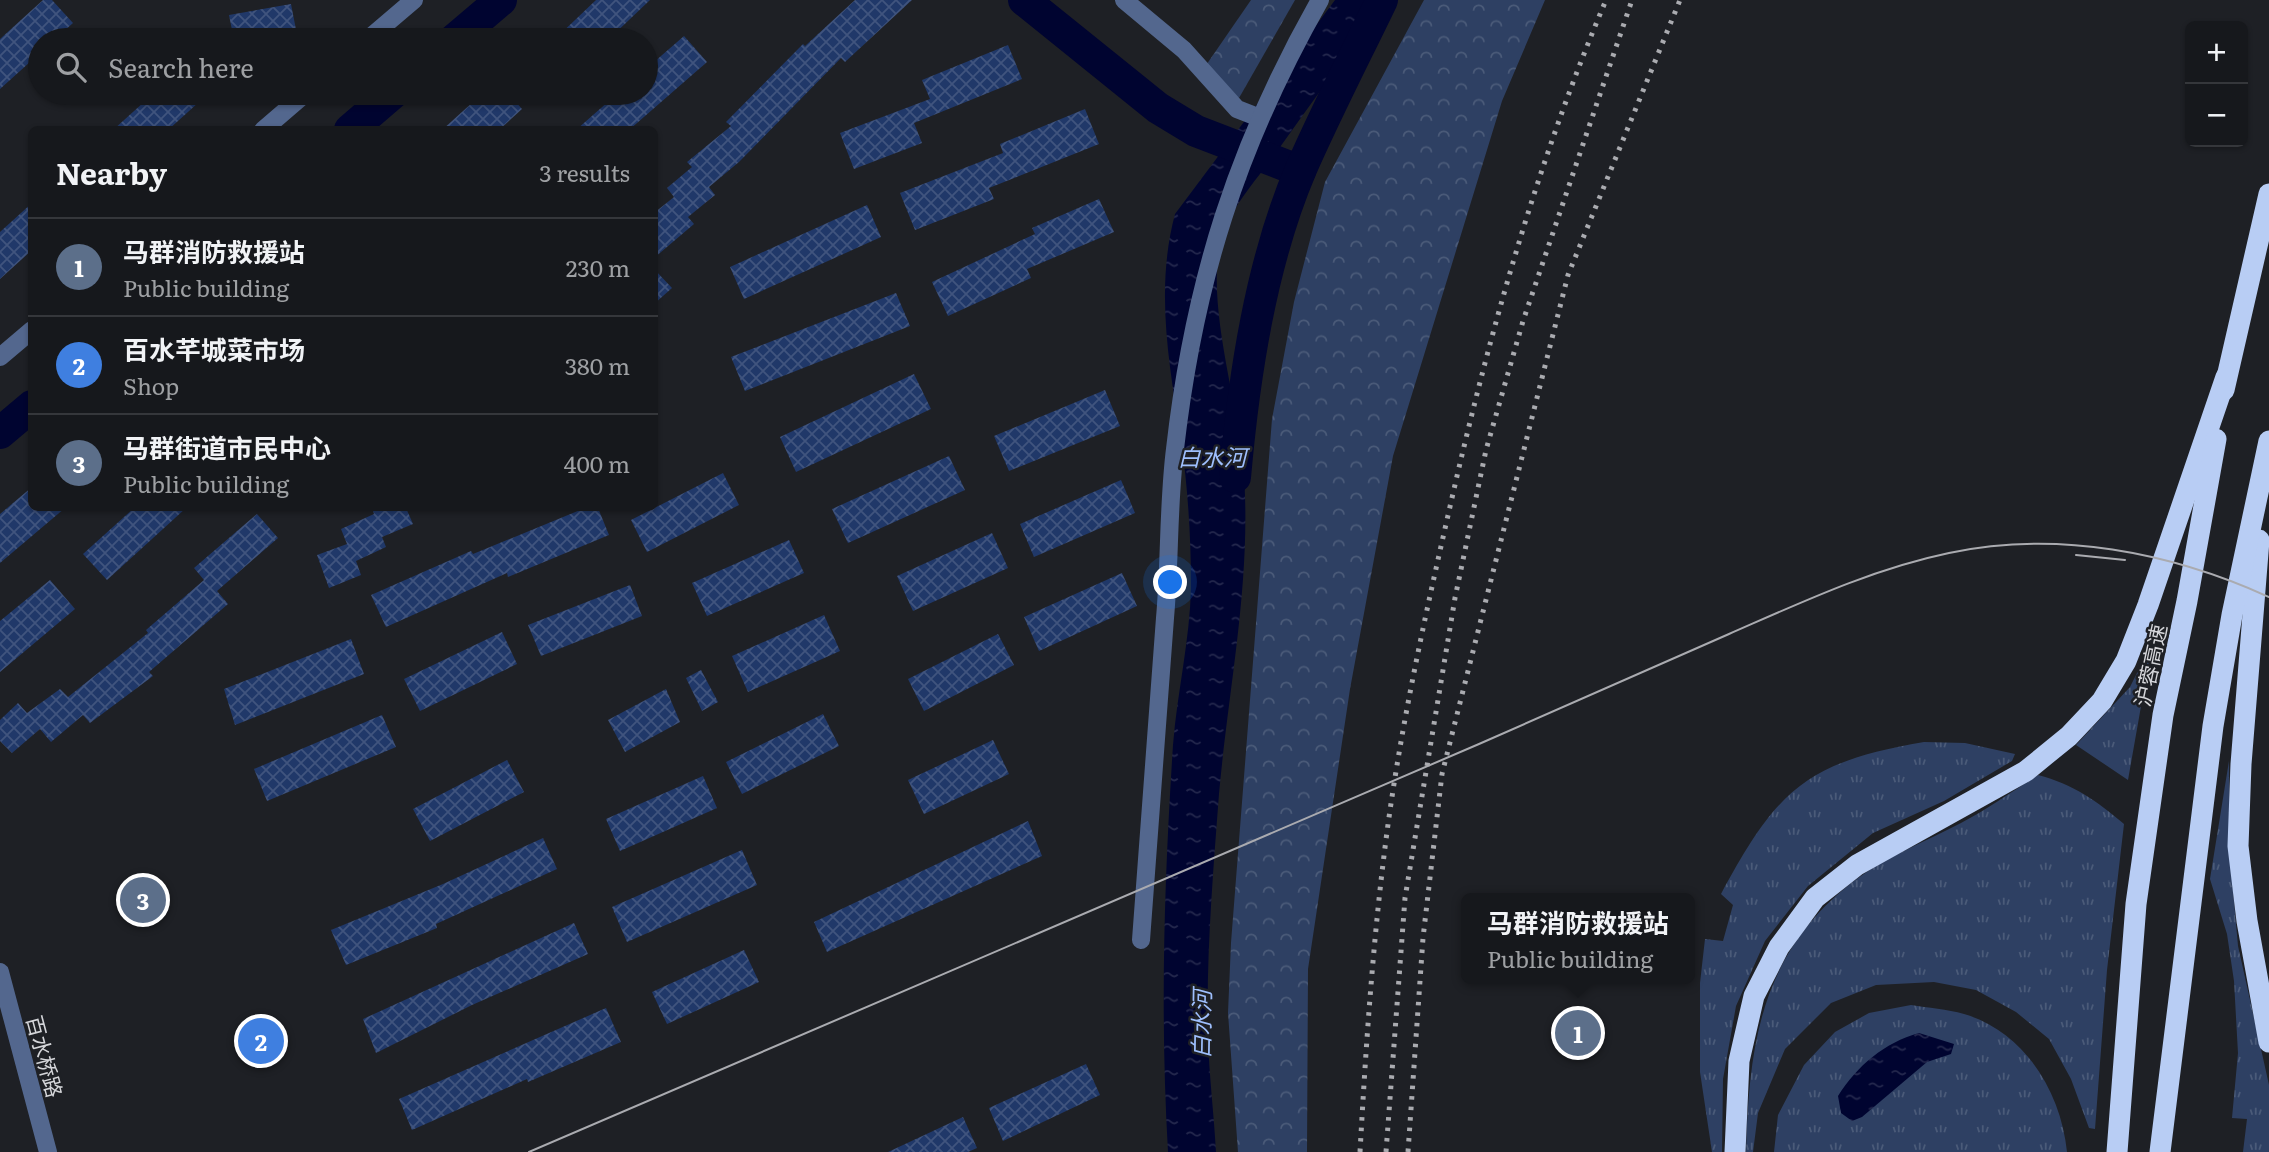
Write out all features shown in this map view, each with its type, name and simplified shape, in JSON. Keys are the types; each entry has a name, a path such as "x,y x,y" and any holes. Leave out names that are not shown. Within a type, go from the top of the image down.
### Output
{"highway":[{"name":"沪蓉高速","path":"2117,1152 2136,904 2163,715 2188,601 2226,377 2269,194"},
{"path":"1735,1152 1739,1061 1754,996 1779,947 1815,898 1857,865 2026,771 2069,736 2102,701 2126,661 2148,605 2226,377"},
{"path":"2268,447 2241,764 2238,846 2247,921 2269,1042"},
{"path":"2160,1152 2213,726 2232,615 2268,447"}],"street":[{"path":"381,28 414,0"},
{"path":"1124,0 1184,50 1237,109 1259,118"},
{"path":"1141,940 1179,415 1192,331 1223,212 1251,138 1282,68 1320,0"},
{"path":"269,126 292,105"},
{"path":"0,358 28,334"},
{"name":"百水桥路","path":"0,972 48,1152"}],"green space":[{"path":"1251,0 1295,0 1239,98 1200,74"},
{"path":"1424,0 1545,0 1502,101 1393,456 1350,689 1308,969 1307,1152 1238,1152 1228,1013 1231,943 1272,419 1294,302 1325,182"},
{"path":"2145,657 2149,661 2128,780 2076,745 2130,687"},
{"path":"1924,742 1965,743 2015,754 2012,761 1944,801 1873,833 1808,886 1765,941 1736,1006 1723,1079 1722,1152 1712,1152 1700,1072 1700,983 1705,939 1723,941 1733,905 1721,894 1760,829 1799,786 1823,771 1850,760"},
{"path":"2229,761 2230,857 2238,946 2269,1085 2269,1152 2243,1152 2247,1119 2232,1118 2238,1053 2234,981 2227,934 2210,879"},
{"path":"2038,775 2084,794 2124,824 2107,970 2095,1129 2089,1128 2071,1079 2049,1039 2016,1012 1976,990 1934,982 1876,985 1831,1003 1785,1049 1758,1113 1753,1152 1746,1152 1751,1072 1757,1035 1767,1000 1781,967 1800,935 1826,906 1858,878 1895,855 1971,818"},
{"path":"1911,1005 1964,1014 1986,1023 2022,1050 2048,1087 2057,1108 2067,1152 1774,1152 1778,1115 1804,1065 1835,1032 1869,1013"}],"water":[{"name":"白水河","path":"1335,0 1387,0 1238,204 1223,234 1218,258 1219,316 1243,462 1245,546 1219,794 1209,946 1208,1037 1216,1152 1168,1152 1164,999 1167,847 1173,745 1191,587 1186,477 1166,327 1169,242 1175,214"},
{"path":"1919,1033 1954,1044 1951,1054 1927,1062 1862,1117 1852,1121 1841,1113 1838,1096 1854,1074 1883,1049"}],"building":[{"path":"43,0 52,0 73,23 67,28 28,28 28,64 0,89 0,39"},
{"path":"596,0 650,0 621,28 567,28"},
{"path":"855,0 912,0 845,62 841,58 739,162 709,187 715,195 688,217 694,224 658,255 658,210 674,197 667,188 692,167 687,162 731,126 726,122 803,44 805,46"},
{"path":"291,4 296,28 232,28 229,15"},
{"path":"684,36 707,62 658,105 658,59"},
{"path":"1008,45 1022,79 914,123 922,143 854,169 840,133 930,99 922,80"},
{"path":"141,105 196,105 172,126 117,126"},
{"path":"470,105 518,105 522,109 503,126 446,126"},
{"path":"604,105 658,105 634,126 581,126"},
{"path":"1085,109 1099,144 989,188 994,199 915,230 900,193 1003,153 1000,144"},
{"path":"1099,199 1114,232 1027,269 1031,278 948,316 932,282 1035,234 1032,228"},
{"path":"867,205 881,237 744,299 730,267"},
{"path":"28,207 28,254 0,279 0,232"},
{"path":"658,273 672,288 658,300"},
{"path":"896,293 910,326 745,391 731,357"},
{"path":"914,374 931,409 796,472 780,437"},
{"path":"1105,390 1120,426 1009,471 994,436"},
{"path":"949,456 965,490 848,543 832,509"},
{"path":"723,473 739,505 647,552 631,520 649,511 658,511 658,506"},
{"path":"1121,480 1135,513 1034,557 1020,524"},
{"path":"28,490 28,511 61,511 0,563 0,514"},
{"path":"131,511 183,511 107,580 83,554"},
{"path":"373,511 407,511 413,524 382,537 386,547 356,561 361,575 329,588 317,555 347,544 341,529 374,514"},
{"path":"578,511 599,511 609,535 508,577 507,573 386,627 371,595 471,551 473,554"},
{"path":"257,514 278,538 217,591 228,604 149,672 153,676 90,723 83,715 51,742 40,729 12,753 0,741 0,720 18,703 27,713 60,689 68,697 148,633 146,630 204,580 194,568"},
{"path":"992,533 1008,568 913,611 897,576"},
{"path":"789,540 804,573 707,616 692,583"},
{"path":"1122,573 1137,606 1039,651 1024,617"},
{"path":"50,580 75,609 0,672 0,621"},
{"path":"630,585 642,616 541,656 528,625"},
{"path":"824,615 840,651 748,692 732,656"},
{"path":"502,632 517,664 420,711 404,679"},
{"path":"998,634 1014,665 924,711 908,679"},
{"path":"351,639 364,674 235,725 224,689"},
{"path":"701,670 718,702 702,711 686,678"},
{"path":"666,689 680,722 625,752 608,720"},
{"path":"823,714 839,746 742,794 726,762"},
{"path":"382,715 396,747 267,801 254,769"},
{"path":"993,740 1009,774 924,814 908,780"},
{"path":"507,760 524,792 430,841 413,809"},
{"path":"703,776 717,808 620,851 606,819"},
{"path":"1028,821 1042,856 827,952 814,922"},
{"path":"543,838 557,869 436,924 437,928 346,965 331,930 443,884"},
{"path":"742,850 757,885 627,942 612,907"},
{"path":"574,923 588,954 472,1005 376,1053 363,1019"},
{"path":"744,950 759,982 667,1024 652,992"},
{"path":"606,1008 621,1042 528,1082 527,1079 412,1130 399,1099"},
{"path":"1086,1064 1100,1095 1003,1141 989,1108"},
{"path":"963,1117 977,1148 968,1152 888,1152"}],"waterway":[{"path":"468,28 501,0"},
{"path":"1024,0 1158,108 1196,131 1300,171"},
{"name":"白水河","path":"1235,477 1249,360 1275,242 1301,169 1382,0"},
{"path":"355,126 379,105"},
{"path":"0,433 28,409"}],"tram line":[{"path":"529,1152 1360,796 1782,611 1892,568 1949,553 1990,546 2072,545 2153,557 2231,581 2269,597"},
{"path":"2076,555 2125,560"}],"railway":[{"path":"1360,1152 1382,872 1393,787 1427,609 1472,415 1521,235 1561,116 1606,0"},
{"path":"1386,1152 1405,898 1455,598 1486,450 1523,321 1632,0"},
{"path":"1408,1152 1423,938 1442,774 1568,275 1680,0"}],"place":[{"name":"马群街道市民中心","path":"143,900"},
{"name":"马群消防救援站","path":"1578,1033"},
{"name":"百水芊城菜市场","path":"261,1041"}]}
